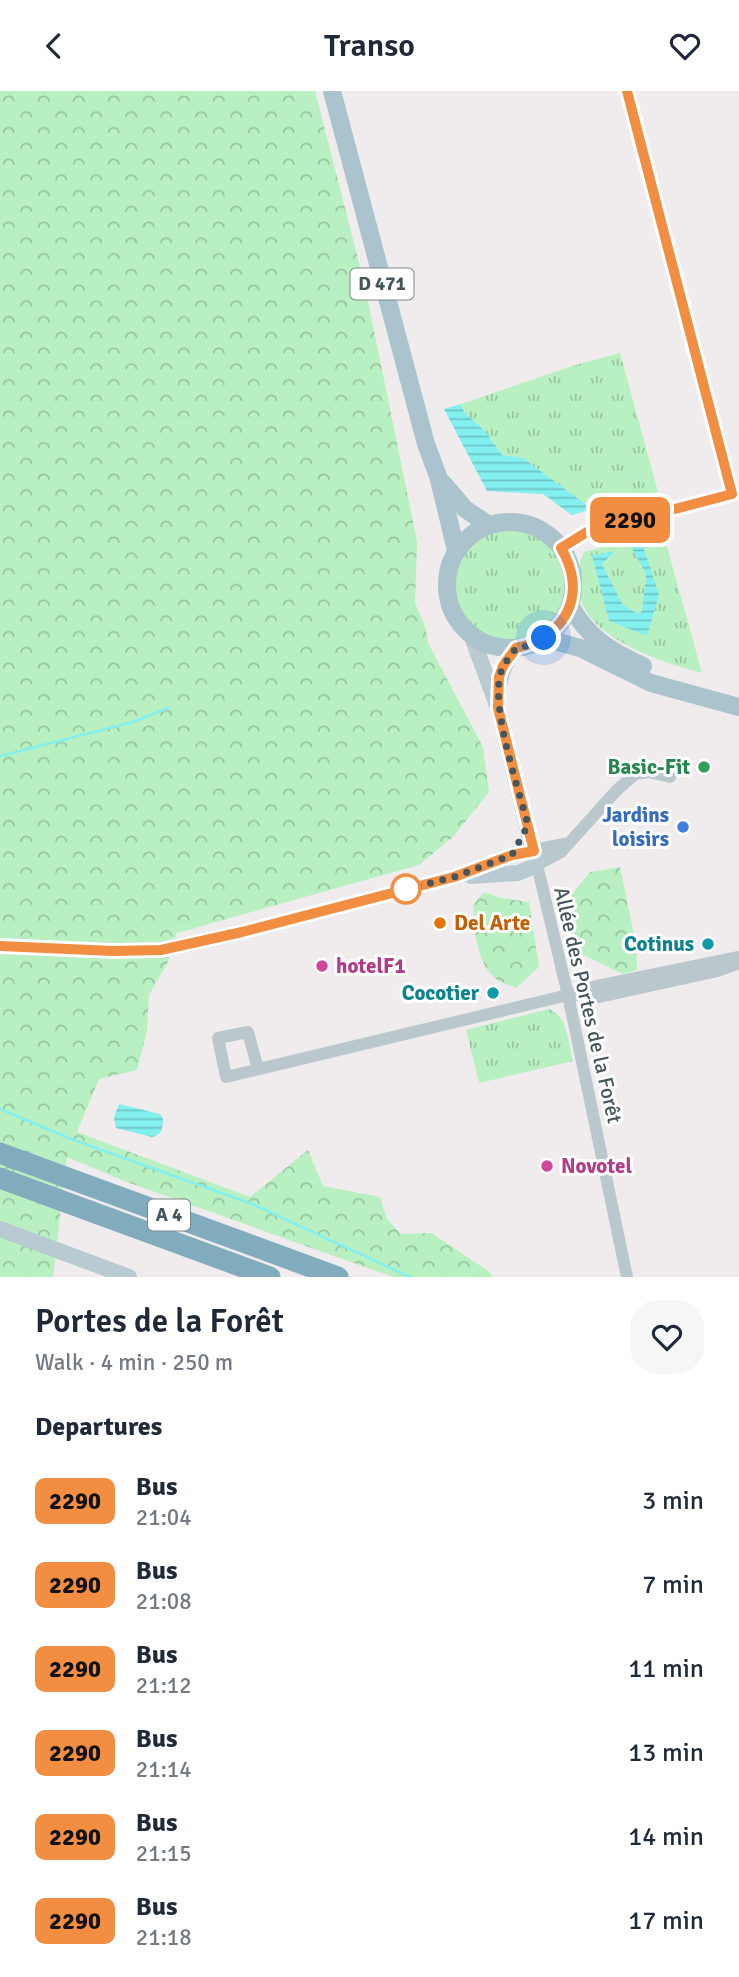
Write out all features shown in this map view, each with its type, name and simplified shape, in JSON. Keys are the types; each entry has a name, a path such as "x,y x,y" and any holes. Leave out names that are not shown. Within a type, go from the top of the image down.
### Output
{"highway":[{"name":"A 4","path":"0,1153 338,1277"},
{"name":"A 4","path":"0,1178 270,1277"}],"main road":[{"name":"D 471","path":"331,91 456,550"},
{"name":"D 471","path":"438,476 465,509 489,525"},
{"path":"509,521 529,524 547,533 561,548 567,558 573,581 570,605 560,624 544,638 531,645 501,648 472,637 458,623 449,606 446,587 448,568 456,550 470,535 489,525 509,521"},
{"path":"570,605 586,631 630,660 680,681 739,698"},
{"path":"472,637 498,708 535,858"},
{"path":"544,638 580,648 651,683 739,708"},
{"path":"498,708 499,677 503,666 516,648"},
{"path":"512,855 528,825"},
{"path":"0,946 113,951 161,950 242,932 454,877 512,855 535,858"},
{"path":"454,877 517,873 535,858"},
{"path":"0,1229 129,1277"}],"street":[{"path":"561,548 587,532 735,493 627,91"},
{"path":"535,858 570,843 616,791 635,774 642,772 670,777"},
{"name":"Allée des Portes de la Forêt","path":"535,858 568,995 627,1277"},
{"path":"257,1069 597,986 739,957"},
{"path":"568,995 599,997 718,971 739,963"}],"green space":[{"path":"0,91 315,91 364,282 417,541 415,603 426,629 428,643 483,747 489,792 453,837 419,865 177,933 167,964 149,995 147,1031 137,1070 99,1079 77,1132 250,1197 308,1150 323,1186 380,1197 387,1219 401,1234 431,1233 487,1270 493,1277 393,1277 124,1181 67,1157 53,1277 0,1277"},
{"path":"620,353 658,492 592,509 523,458 502,455 486,432 464,412 461,404 575,365"},
{"path":"507,528 529,533 547,545 559,563 564,585 559,607 547,625 529,637 507,642 485,637 467,625 455,607 450,585 455,563 467,545 485,533"},
{"path":"663,532 702,673 632,648 610,635 593,620 581,601 577,578 584,552","holes":["612,551 610,558 602,564 623,605 638,614 642,611 646,575 639,564 653,581 656,606 647,636 609,621 592,556"]},
{"path":"620,867 636,944 637,970 623,974 581,954 568,916 570,897 590,872"},
{"path":"484,892 501,898 529,902 539,967 516,988 496,979 489,972 480,954 473,905"},
{"path":"549,1009 564,1024 573,1061 479,1083 466,1030"}],"water":[{"path":"461,404 464,412 486,432 502,455 523,458 592,509 572,515 543,494 487,491 444,409"},
{"path":"642,543 659,595 647,636 609,621 592,556 612,551 613,554 602,564 623,605 638,614 642,611 646,575 631,546"},
{"path":"119,1104 160,1114 163,1119 160,1133 152,1137 116,1128 114,1117"}],"waterway":[{"path":"0,756 133,722 168,708"},
{"path":"0,1109 71,1139 252,1204 410,1277"}],"bus line":[{"name":"2290","path":"0,946 136,952 161,950 194,944 454,877 512,855 534,851 498,708 499,677 503,666 516,648 531,645 544,638 553,632 566,615 573,593 573,581 567,558 561,548 587,532 732,494 627,91"}],"place":[{"name":"Basic-Fit","path":"704,767"},
{"name":"Jardins loisirs","path":"683,827"},
{"name":"Del Arte","path":"440,923"},
{"name":"Cotinus","path":"708,944"},
{"name":"hotelF1","path":"322,966"},
{"name":"Cocotier","path":"493,993"},
{"name":"Novotel","path":"547,1166"}],"route":[{"path":"406,889 454,877 512,855 520,842 528,825 498,708 499,677 503,666 516,648 531,645 544,638"}]}
